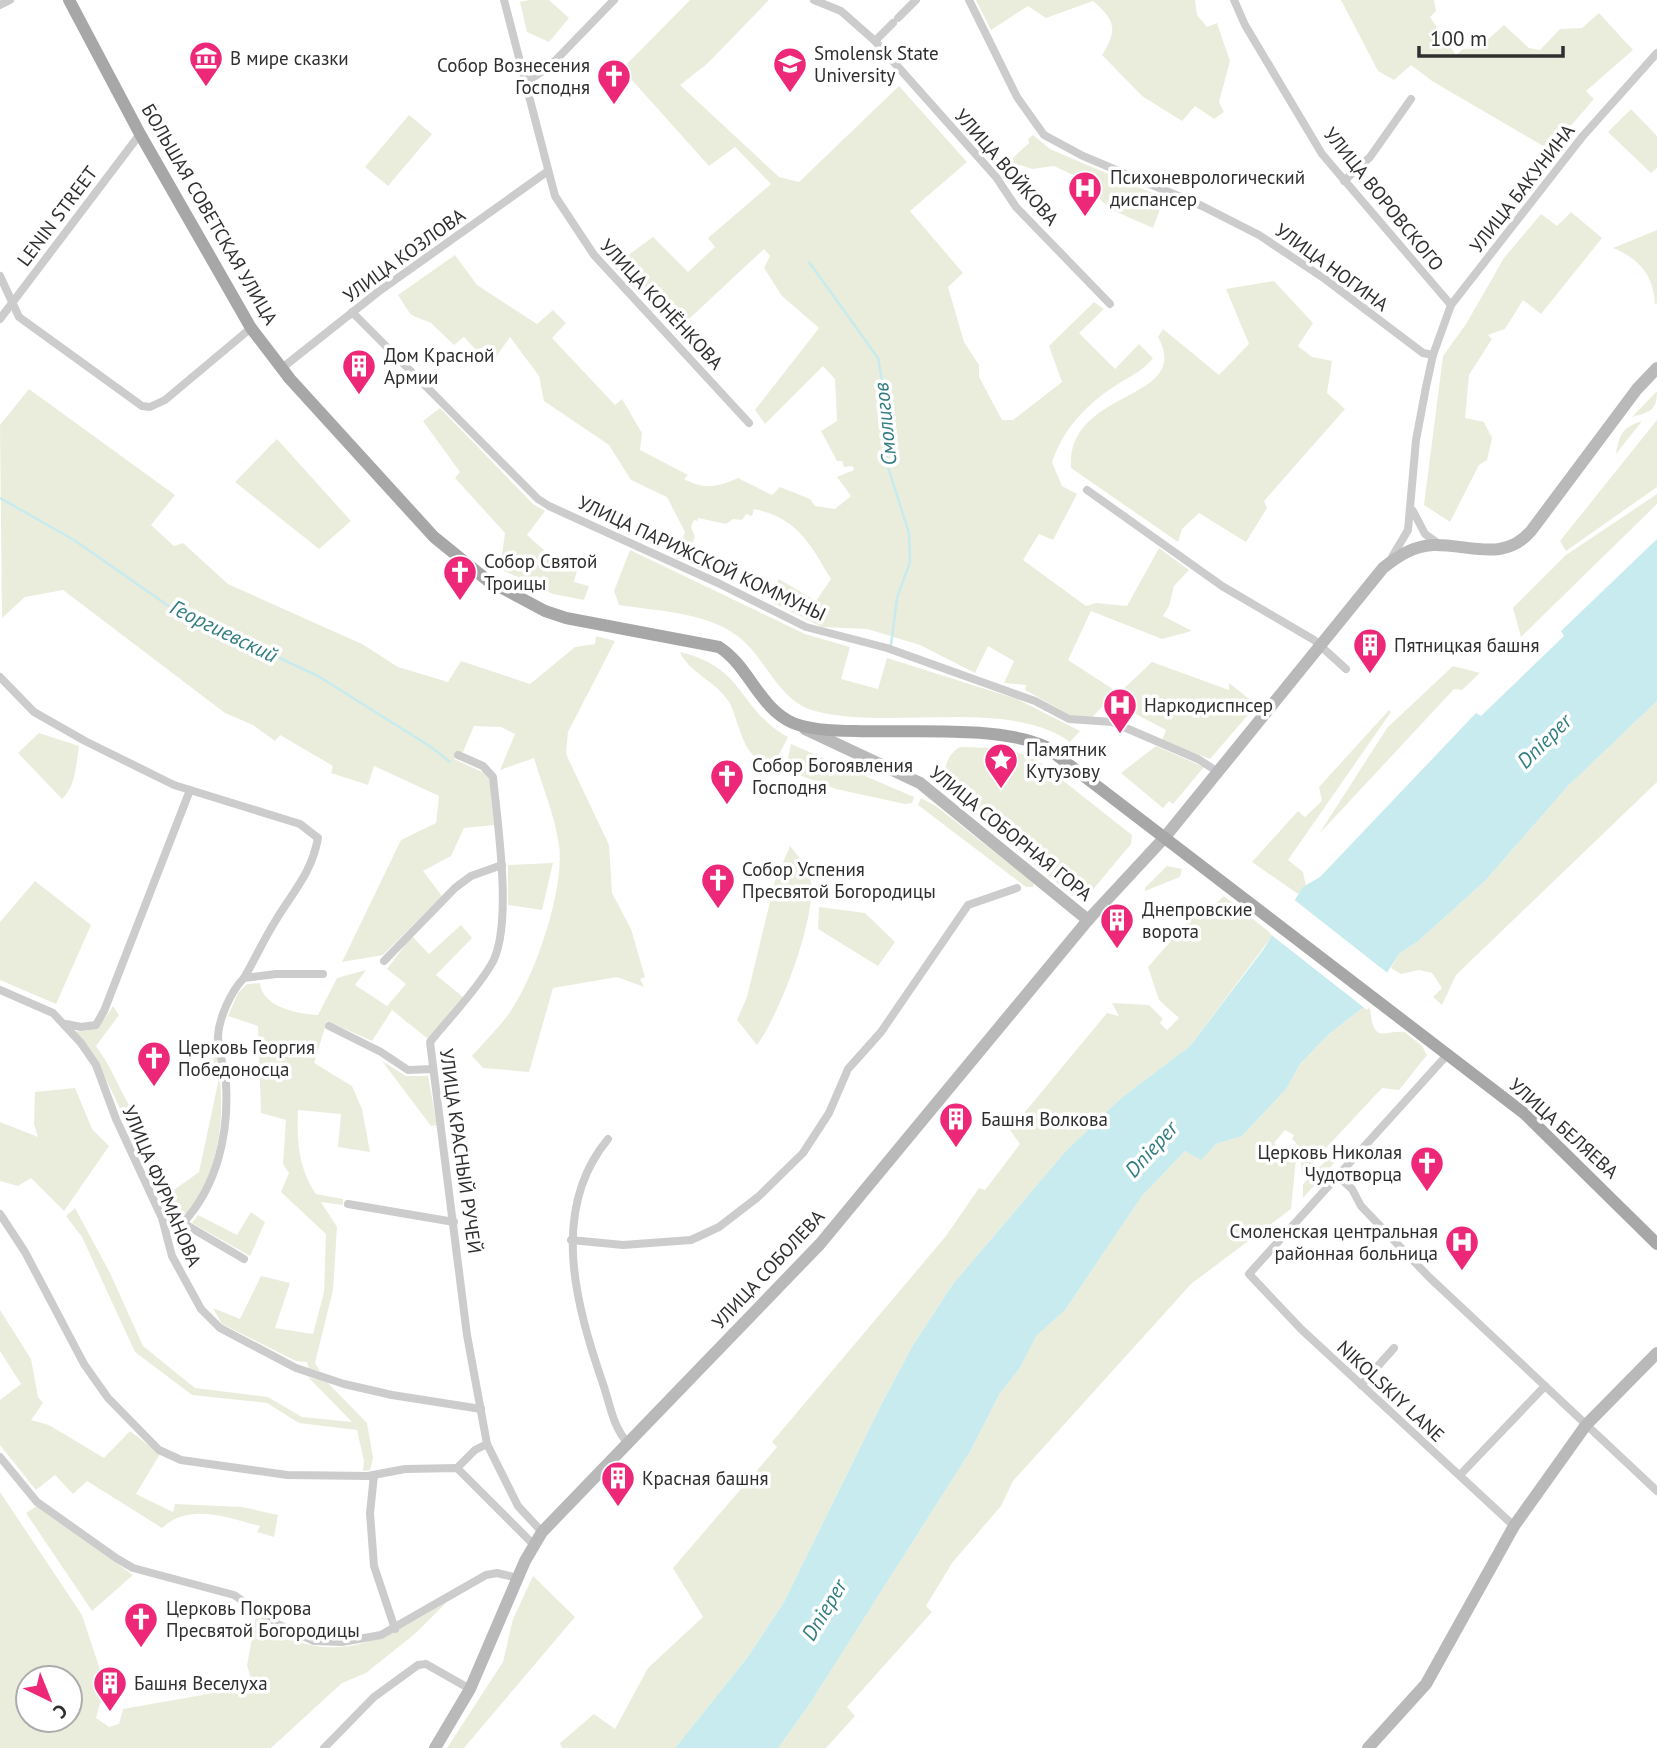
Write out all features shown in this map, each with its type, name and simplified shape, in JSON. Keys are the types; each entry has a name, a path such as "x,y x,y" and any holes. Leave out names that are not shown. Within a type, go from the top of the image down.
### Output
{"main road":[{"name":"БОЛЬШАЯ СОВЕТСКАЯ УЛИЦА","path":"69,0 140,134 251,328 282,368 397,500 435,537 487,580 565,618 719,647 731,654 775,710 795,724"},
{"name":"УЛИЦА СОБОЛЕВА","path":"435,1748 470,1689 518,1578 542,1532 805,1261 1088,920 1165,837 1383,568 1408,551 1443,545 1496,551 1516,545 1525,539 1637,389 1657,368"},
{"path":"795,724 848,731 996,735 1028,740 1054,752 1165,837"},
{"name":"УЛИЦА СОБОРНАЯ ГОРА","path":"795,724 920,783 1088,920"},
{"name":"УЛИЦА БЕЛЯЕВА","path":"1165,837 1535,1123 1657,1244"},
{"path":"1368,1748 1426,1684 1514,1526 1586,1425 1657,1353"}],"street":[{"path":"0,5 10,0"},
{"name":"УЛИЦА КОНЁНКОВА","path":"504,0 555,196 594,255 749,423"},
{"path":"525,83 550,66 614,0"},
{"name":"УЛИЦА ВОЙКОВА","path":"814,0 841,11 875,41 996,177 1016,207 1110,304"},
{"path":"875,41 916,0"},
{"name":"УЛИЦА НОГИНА","path":"969,0 1017,97 1044,135 1202,205 1259,235 1325,279 1423,353 1433,355"},
{"name":"УЛИЦА ВОРОВСКОГО","path":"1234,0 1245,25 1315,142 1344,181 1451,305"},
{"name":"УЛИЦА БАКУНИНА","path":"1383,568 1408,530 1416,440 1433,355 1451,305 1543,185 1657,53"},
{"path":"1344,181 1370,157 1411,99"},
{"name":"LENIN STREET","path":"0,318 140,134"},
{"name":"УЛИЦА КОЗЛОВА","path":"282,368 352,312 548,171"},
{"path":"0,276 19,317 135,403 150,407 164,400 251,328"},
{"name":"УЛИЦА ПАРИЖСКОЙ КОММУНЫ","path":"352,312 538,499 549,506 806,626 900,653 1035,701 1069,719 1112,722 1198,759 1218,772"},
{"path":"1087,490 1222,586 1320,645 1346,669"},
{"path":"1412,505 1414,517 1426,534 1443,545"},
{"path":"0,677 34,712 162,780 300,824 318,838 314,861 244,978 237,985 218,1035 226,1085 224,1142 213,1176 197,1209 183,1223 166,1232"},
{"name":"УЛИЦА КРАСНЫЙ РУЧЕЙ","path":"458,755 483,766 493,777 502,865 500,939 492,964 430,1042 467,1335 487,1444 518,1506 542,1532"},
{"path":"64,1023 81,1027 96,1025 104,1011 190,790"},
{"path":"384,961 455,888 471,876 502,865"},
{"path":"572,1240 623,1245 691,1240 719,1227 758,1197 803,1153 829,1113 848,1069 881,1032 968,905 1017,888"},
{"path":"244,978 276,974 323,974"},
{"name":"УЛИЦА ФУРМАНОВА","path":"0,990 53,1013 64,1023 96,1065 166,1232 172,1256 201,1309 220,1328 296,1368 344,1384 392,1395 481,1409"},
{"path":"329,1027 381,1052 408,1070 433,1069"},
{"path":"1447,1055 1337,1175 1429,1278 1657,1492"},
{"path":"608,1139 587,1169 575,1201 572,1240 575,1284 586,1334 614,1416 616,1431 627,1442"},
{"name":"NIKOLSKIY LANE","path":"1337,1175 1249,1274 1301,1329 1514,1526"},
{"path":"348,1204 454,1222"},
{"path":"0,1214 25,1252 84,1364 108,1398 159,1450 181,1461 288,1475 374,1475 405,1469 457,1468 475,1450 487,1444"},
{"path":"183,1223 244,1259"},
{"path":"1361,1385 1394,1348"},
{"path":"1460,1475 1545,1386"},
{"path":"0,1457 37,1502 133,1568 234,1595 275,1623 314,1641 342,1642 381,1635 485,1575 497,1573 518,1578"},
{"path":"457,1468 534,1545"},
{"path":"374,1475 370,1513 374,1566 395,1629"},
{"path":"324,1748 349,1721 408,1669 426,1664 470,1689"}],"green space":[{"path":"549,0 569,18 549,42 527,32 520,2"},
{"path":"690,0 769,0 707,64 680,85 779,177 799,182 899,86 967,162 910,211 963,273 948,287 964,342 979,365 979,377 1002,420 1013,420 1062,382 1049,346 1094,302 1104,309 1079,333 1115,369 1139,344 1153,358 1087,408 1063,437 1052,462 1062,486 1077,494 1053,540 1039,534 1023,560 1086,606 1096,603 1127,606 1159,548 1189,570 1174,586 1169,606 1163,616 1192,631 1162,639 1091,611 1068,660 1119,693 1152,662 1229,690 1229,683 1253,702 1249,705 1253,709 1210,759 1162,740 1166,730 1132,712 1134,705 1112,696 1086,724 1025,690 1026,685 1004,683 1014,661 988,646 975,673 920,645 867,629 822,627 768,600 779,579 816,601 831,579 801,534 782,519 769,513 754,509 752,516 746,514 742,520 733,519 726,524 698,518 691,527 695,537 685,559 676,559 685,532 667,497 631,480 609,445 544,401 539,376 510,337 493,361 482,347 477,351 464,337 454,345 431,323 411,315 398,295 455,255 477,285 537,324 553,310 566,323 552,338 615,405 622,399 642,433 640,450 688,475 684,479 698,485 711,486 738,478 772,495 780,487 810,499 815,506 835,509 851,496 837,477 854,470 853,466 844,467 842,461 837,461 821,431 837,421 835,379 823,366 765,424 755,410 819,328 782,296 764,268 770,256 764,249 675,332 613,266 653,237 688,272 715,247 708,238 771,184 735,147 709,166 622,69"},
{"path":"976,0 1195,0 1197,15 1207,27 1217,23 1230,61 1219,102 1224,112 1214,119 1195,106 1182,121 1142,96 1102,55 1111,38 1112,25 1110,19 1093,1 1046,18 1028,6 991,30"},
{"path":"1341,0 1434,0 1436,11 1430,17 1456,55 1463,49 1478,48 1504,25 1529,48 1540,50 1560,29 1582,28 1599,13 1633,50 1586,91 1594,99 1550,150 1432,81 1411,65 1394,80 1378,71"},
{"path":"1631,109 1657,136 1657,168 1651,173 1608,132"},
{"path":"409,115 432,134 388,186 365,167"},
{"path":"1033,135 1050,149 1164,198 1153,228 1112,210 1073,175 1054,166 1032,169 1020,165 1001,177 1002,168 1029,143 1028,139"},
{"path":"1571,212 1602,238 1541,314 1523,300 1505,329 1488,335 1492,339 1469,375 1465,418 1484,422 1492,438 1487,460 1479,465 1450,522 1424,505 1443,356 1466,324 1504,258 1541,214 1557,226"},
{"path":"1657,230 1655,305 1652,285 1643,269 1630,257 1613,248"},
{"path":"1274,281 1313,323 1298,346 1312,357 1332,361 1327,393 1345,409 1264,501 1267,508 1246,542 1199,513 1182,529 1178,542 1071,468 1075,442 1088,423 1159,374 1164,358 1158,337 1163,329 1219,375 1249,344 1226,289"},
{"path":"29,389 175,495 151,525 174,546 183,543 228,584 362,644 398,667 448,682 461,661 530,684 575,647 595,644 596,636 615,641 568,732 566,754 609,845 612,893 631,929 645,977 640,979 644,987 617,977 553,988 529,1072 483,1068 472,1056 510,1012 529,977 553,908 560,863 555,823 534,758 500,770 515,734 501,727 474,726 463,752 454,759 489,775 494,825 464,828 451,856 423,871 442,896 383,955 342,962 401,840 436,823 439,796 374,766 368,785 331,773 333,766 280,735 275,741 253,725 225,713 63,590 25,597 2,618 0,425"},
{"path":"1657,391 1654,407 1644,414 1632,417"},
{"path":"440,408 533,504 545,511 527,535 561,565 577,570 574,582 589,586 584,600 553,594 500,569 505,533 455,478 460,472 423,421"},
{"path":"1657,420 1657,487 1566,551 1560,541"},
{"path":"1642,421 1616,454 1623,432"},
{"path":"277,439 351,521 319,549 235,482"},
{"path":"1657,494 1657,504 1521,637 1513,608 1566,555"},
{"path":"630,550 805,634 850,647 841,679 878,689 887,658 1017,699 1080,731 1070,742 1044,729 1014,721 845,716 802,706 781,688 756,654 724,627 695,617 619,605 614,591"},
{"path":"680,652 718,668 759,715 788,737 776,761 765,762 756,758 744,742 733,710 724,695 689,665"},
{"path":"1453,666 1480,673 1462,690 1454,689 1319,834 1387,728"},
{"path":"1657,701 1657,782 1456,975 1442,1005 1433,997 1442,988 1432,973 1419,970 1401,974 1391,968 1400,953 1417,942 1485,881 1568,786"},
{"path":"1389,710 1391,712 1288,860 1303,872 1306,886 1298,894 1252,862 1298,811 1305,817 1322,801 1319,787"},
{"path":"39,733 79,746 73,781 62,799 18,753"},
{"path":"791,744 914,797 912,803 905,804 836,789 789,771 786,767"},
{"path":"1156,746 1204,767 1173,804 1169,801 1163,808 1121,773"},
{"path":"960,747 1002,748 1033,757 1132,835 1131,844 1085,899 1075,898 947,790 944,779 946,766 951,755"},
{"path":"921,798 936,806 1034,883 1033,887 1026,887 918,805"},
{"path":"790,846 810,878 809,915 786,989 757,1045 737,1020 747,997 775,881"},
{"path":"553,863 542,910 508,905 508,865"},
{"path":"1167,866 1182,869 1180,877 1145,891 1145,888"},
{"path":"35,881 91,925 56,1004 0,980 0,922"},
{"path":"1224,896 1273,935 1190,1046 1120,1099 1065,1152 953,1284 913,1345 784,1602 747,1658 675,1748 562,1748 560,1743 594,1714 615,1729 648,1668 703,1617 673,1568 777,1447 772,1442 946,1236 979,1188 985,1190 1020,1144 1010,1130 1107,1013 1119,1016 1112,1003 1149,1005 1163,1019 1160,1023 1167,1030 1179,1018 1159,1000 1148,967 1205,902 1214,905"},
{"path":"819,907 865,913 895,942 878,966 818,929"},
{"path":"461,925 472,938 436,975 463,997 428,1039 392,1010 372,1041 327,1021 314,1063 352,1086 362,1109 370,1152 338,1147 341,1114 298,1110 300,1154 310,1184 316,1194 343,1199 343,1205 321,1202 337,1227 333,1290 315,1363 320,1371 309,1369 307,1362 296,1361 222,1324 213,1308 240,1319 261,1276 290,1283 275,1328 313,1334 324,1292 326,1234 281,1192 289,1173 283,1164 286,1120 261,1113 258,1026 228,1016 238,993 247,984 260,983 267,998 282,1008 318,1015 337,978 366,970 355,985 387,1006 406,984 387,969 412,936 429,954"},
{"path":"113,1006 119,1015 96,1046 133,1111 148,1131 143,1140 171,1192 199,1172 218,1083 212,1053 214,1036 221,1096 215,1154 195,1202 185,1214 171,1221 104,1075 75,1031 94,1028"},
{"path":"1365,1006 1370,1009 1377,1032 1405,1032 1422,1046 1427,1055 1399,1090 1382,1088 1326,1148 1305,1152 1292,1139 1294,1135 1285,1130 1274,1143 1282,1151 1285,1147 1296,1159 1291,1209 1191,1284 1013,1481 1001,1506 952,1563 926,1606 932,1612 847,1707 855,1716 826,1748 778,1748 809,1705 971,1450 1000,1393 1020,1368 1036,1335 1065,1310 1142,1196 1185,1151 1201,1159 1216,1144 1242,1136 1287,1088 1300,1064 1329,1034"},
{"path":"382,1061 406,1076 428,1076 437,1125 431,1126"},
{"path":"75,1088 92,1129 109,1146 64,1211 31,1178 18,1186 0,1181 0,1122 38,1137 34,1124 35,1092"},
{"path":"1341,1145 1343,1153 1303,1198 1303,1184"},
{"path":"1322,1155 1302,1175 1301,1161 1304,1157"},
{"path":"75,1208 110,1273 143,1346 195,1388 268,1397 302,1417 352,1422 308,1377 327,1382 367,1423 373,1458 370,1470 363,1471 364,1461 357,1430 299,1423 267,1403 192,1395 135,1352 82,1237 66,1216"},
{"path":"251,1212 265,1222 250,1256 192,1223 198,1215 237,1235"},
{"path":"0,1310 31,1359 38,1397 43,1403 31,1420 49,1425 104,1458 130,1431 160,1454 136,1494 173,1512 175,1504 242,1507 278,1515 274,1537 257,1532 260,1526 209,1514 184,1516 162,1528 87,1481 73,1494 55,1475 36,1490 0,1445 0,1400 21,1384 0,1351"},
{"path":"0,1492 82,1615 110,1700 100,1703 96,1718 109,1727 119,1724 123,1709 253,1686 247,1665 256,1616 291,1639 317,1646 337,1647 375,1639 447,1602 416,1633 366,1673 342,1683 271,1748 0,1748"},
{"path":"37,1506 133,1575 92,1611 26,1513"},
{"path":"533,1576 575,1617 464,1748 447,1748 503,1662 513,1619"}],"water":[{"name":"Dnieper","path":"1657,539 1657,701 1568,786 1485,881 1417,942 1400,953 1365,1006 1329,1034 1300,1064 1287,1088 1242,1136 1216,1144 1201,1160 1185,1151 1142,1196 1065,1310 1036,1336 1020,1368 1000,1393 971,1450 809,1705 778,1748 675,1748 747,1658 784,1602 882,1403 913,1345 953,1284 1065,1152 1120,1099 1190,1046 1263,950 1303,887 1320,877 1476,713 1481,716 1564,636 1561,631"}],"pier":[{"path":"1292,898 1390,975 1367,1010 1270,934"}],"waterway":[{"name":"Смолигов","path":"809,262 878,358 886,405 887,464 909,533 910,562 897,598 891,645"},
{"name":"Георгиевский","path":"0,498 74,540 170,607 318,676 431,747 450,762"}],"place":[{"name":"В мире сказки","path":"206,88"},
{"name":"Smolensk State University","path":"790,94"},
{"name":"Собор Вознесения Господня","path":"614,106"},
{"name":"Психоневрологический диспансер","path":"1085,218"},
{"name":"Дом Красной Армии","path":"359,396"},
{"name":"Собор Святой Троицы","path":"460,602"},
{"name":"Пятницкая башня","path":"1370,675"},
{"name":"Наркодиспнсер","path":"1120,735"},
{"name":"Памятник Кутузову","path":"1001,790"},
{"name":"Собор Богоявления Господня","path":"727,806"},
{"name":"Собор Успения Пресвятой Богородицы","path":"718,910"},
{"name":"Днепровские ворота","path":"1117,950"},
{"name":"Церковь Георгия Победоносца","path":"154,1088"},
{"name":"Башня Волкова","path":"956,1149"},
{"name":"Церковь Николая Чудотворца","path":"1427,1193"},
{"name":"Смоленская центральная районная больница","path":"1462,1272"},
{"name":"Красная башня","path":"618,1508"},
{"name":"Церковь Покрова Пресвятой Богородицы","path":"141,1649"},
{"name":"Башня Веселуха","path":"110,1713"}]}
